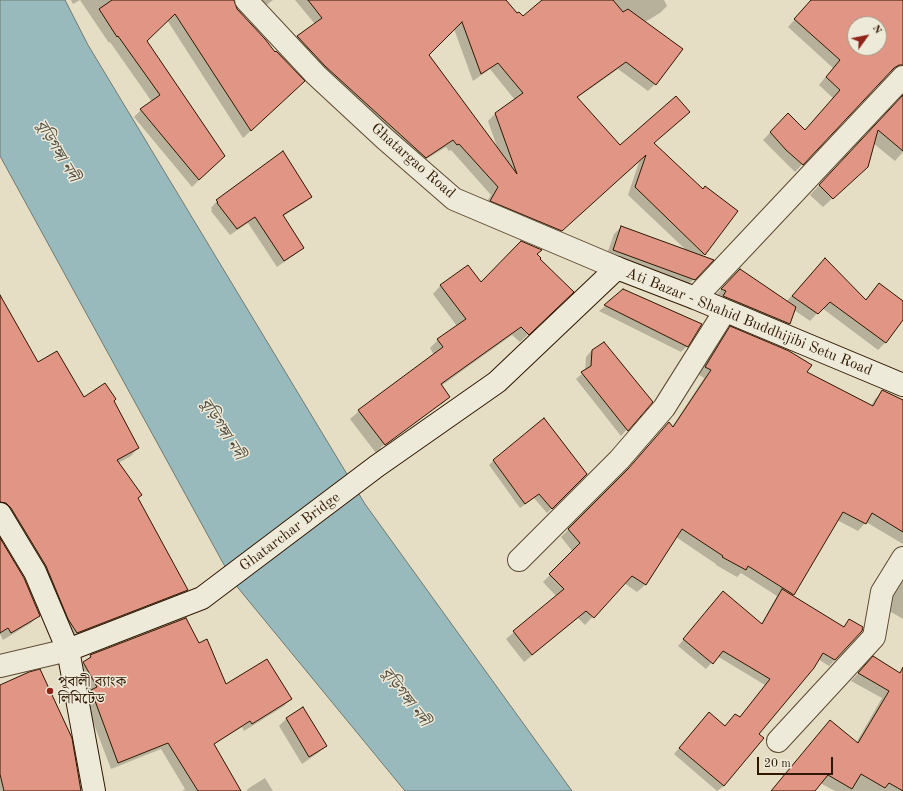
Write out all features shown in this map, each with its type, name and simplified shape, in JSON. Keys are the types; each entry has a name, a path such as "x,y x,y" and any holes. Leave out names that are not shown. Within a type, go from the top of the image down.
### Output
{"street":[{"name":"Ghatargao Road","path":"246,0 316,75 385,139 454,199 617,268"},
{"path":"695,298 903,77"},
{"name":"Ati Bazar - Shahid Buddhijibi Setu Road","path":"377,466 497,382 617,268 695,298 903,385"},
{"path":"519,560 619,460 664,408 725,311"},
{"name":"Ghatarchar Bridge","path":"0,666 68,650 202,598 377,466"},
{"path":"0,514 35,572 68,650 94,791"},
{"path":"778,741 874,637 882,592 903,558"}],"water":[{"name":"বুড়িগঙ্গা নদী","path":"0,0 65,0 88,45 365,504 572,791 405,791 234,583 0,156"}],"building":[{"path":"112,0 234,0 237,9 275,52 276,51 305,81 251,131 175,14 147,41 225,156 199,180 140,109 160,95 118,36 117,37 99,9"},
{"path":"308,0 506,0 517,13 519,12 523,16 542,0 613,0 623,12 628,9 683,49 656,85 626,62 577,97 620,145 676,96 690,112 654,143 703,189 705,186 738,211 705,255 635,187 646,155 562,231 490,201 498,187 459,144 457,145 453,140 426,158 325,66 297,36 322,18","holes":["462,22 481,74 498,63 523,93 495,113 517,174 429,55"]},
{"path":"811,0 903,0 903,65 899,65 894,68 803,165 786,150 770,132 788,113 805,130 840,90 826,77 840,60 794,19"},
{"path":"903,95 903,151 878,130 868,167 833,199 819,185"},
{"path":"283,151 312,197 283,215 304,248 284,261 255,217 237,229 216,200"},
{"path":"621,226 714,260 695,280 613,250"},
{"path":"521,241 542,250 537,254 541,258 540,259 574,292 529,335 521,327 441,384 450,397 385,445 358,410 443,347 437,339 466,319 440,285 468,265 481,282"},
{"path":"825,258 866,300 879,283 903,301 903,320 886,343 830,302 818,314 792,296"},
{"path":"740,269 796,307 790,324 723,296 726,291 721,289"},
{"path":"623,289 702,324 688,347 604,305"},
{"path":"0,295 38,362 57,351 84,397 105,383 116,399 114,401 139,448 117,460 142,495 138,498 188,590 77,633 68,619 46,566 11,508 6,503 0,502"},
{"path":"730,326 789,351 812,365 807,372 873,406 882,390 903,400 903,532 872,513 866,524 843,512 794,595 748,566 746,570 722,557 723,556 682,529 646,585 632,576 594,618 586,611 532,655 513,631 564,589 549,574 580,543 568,529 628,469 669,422 673,427 711,370 705,367"},
{"path":"604,342 653,402 628,431 581,372 591,366 592,350"},
{"path":"544,418 587,474 552,509 539,494 525,504 493,460"},
{"path":"0,538 24,578 40,616 11,633 8,628 0,633"},
{"path":"782,589 844,627 849,619 863,627 862,631 835,660 823,653 814,668 759,734 764,738 724,786 679,748 709,712 725,726 735,714 740,717 770,679 723,651 713,664 683,639 723,591 762,624"},
{"path":"186,618 199,643 207,639 226,684 267,659 292,699 252,724 250,721 214,744 241,791 198,791 168,743 118,763 91,690 97,687 83,662 91,657 90,655"},
{"path":"873,656 900,673 903,667 903,791 889,783 885,788 861,774 852,789 828,775 815,791 771,791 830,720 858,743 889,691 858,673"},
{"path":"40,669 72,738 81,791 4,791 0,774 0,685 29,672"},
{"path":"303,707 327,746 309,757 286,718"}],"place":[{"name":"পূবালী ব্যাংক লিমিটেড","path":"50,691"}]}
